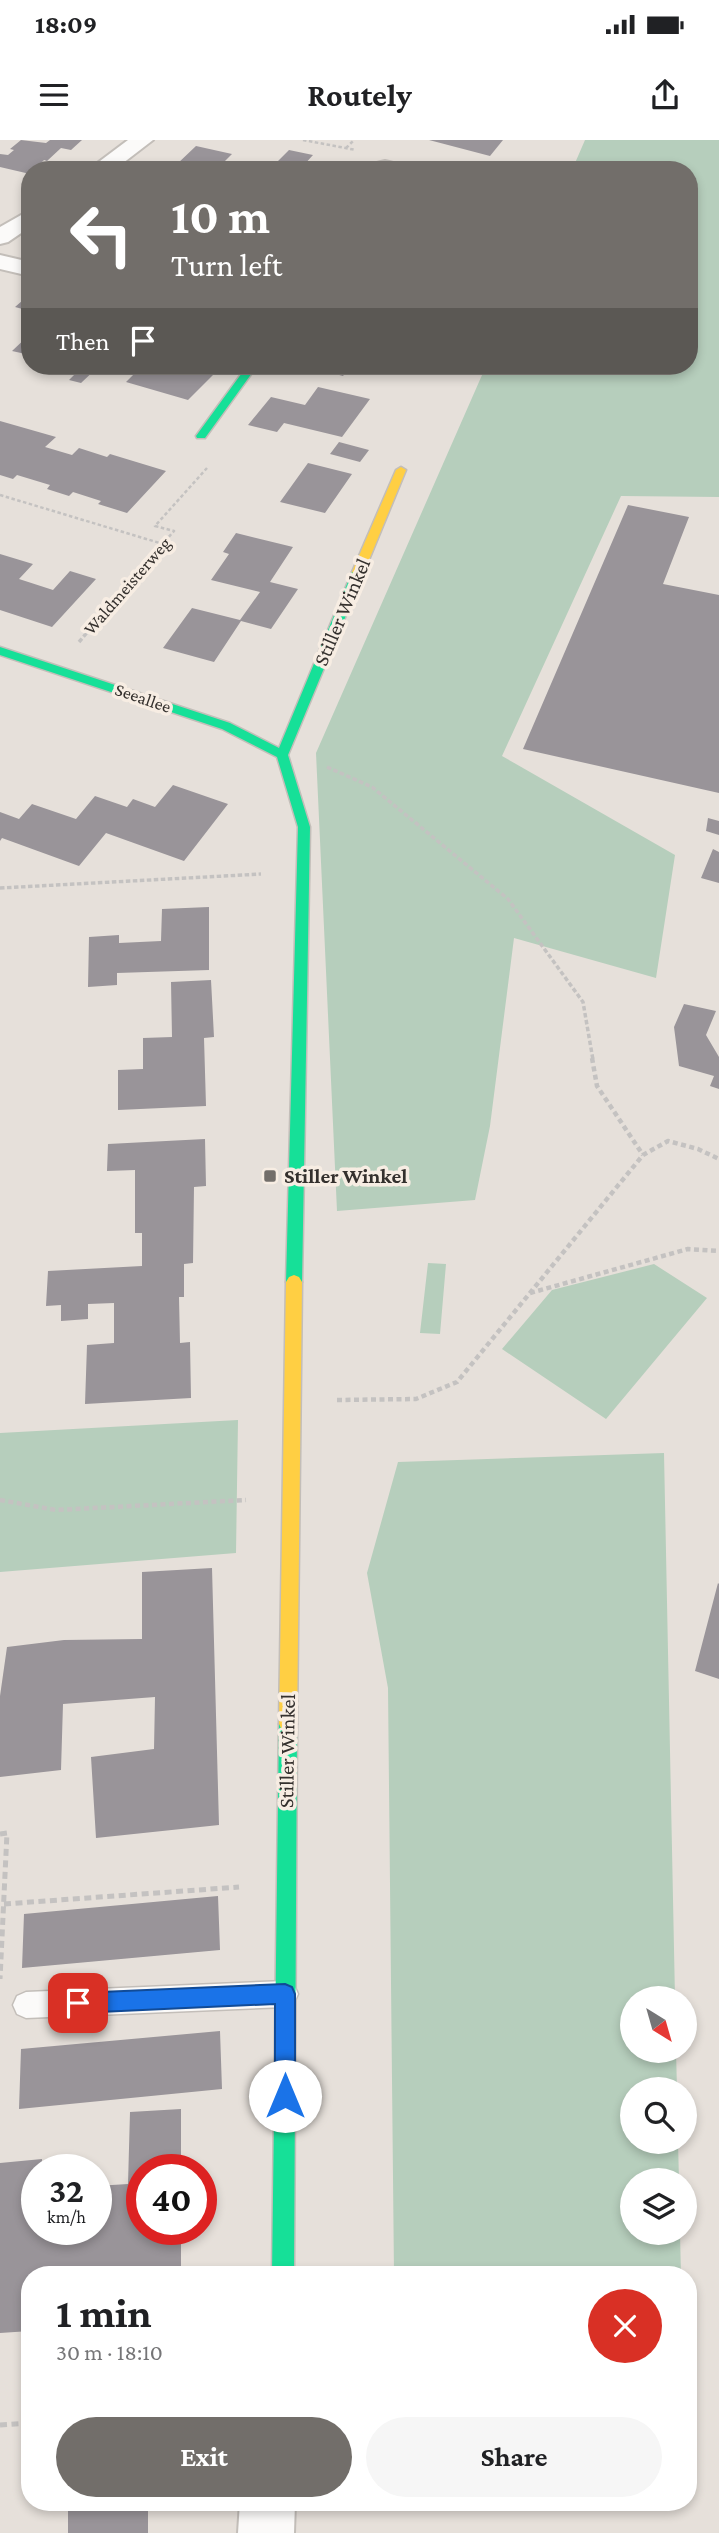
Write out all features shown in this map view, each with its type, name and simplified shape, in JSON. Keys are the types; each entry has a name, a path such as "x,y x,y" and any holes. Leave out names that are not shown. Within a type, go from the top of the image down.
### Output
{"street":[{"path":"112,161 142,140"},
{"path":"0,237 21,223"},
{"path":"0,262 21,267"},
{"path":"201,436 245,375"},
{"name":"Stiller Winkel","path":"283,2266 291,1400 304,827 283,751 401,470"},
{"name":"Seeallee","path":"0,651 226,726 283,751"},
{"path":"266,2533 267,2511"}],"lane":[{"path":"26,2005 285,1994"}],"path":[{"path":"303,140 382,156 383,161"},
{"path":"346,148 354,140"},
{"name":"Waldmeisterweg","path":"55,669 164,544 174,531 155,526 230,443 201,436"},
{"path":"0,495 164,544"},
{"path":"283,751 372,788 508,899 583,1002 597,1086 643,1155"},
{"path":"0,888 302,873"},
{"path":"291,1400 416,1399 457,1381 643,1155 668,1141 698,1149 719,1159"},
{"path":"530,1293 688,1249 719,1251"},
{"path":"0,1500 56,1510 292,1496"},
{"path":"0,1833 8,1833 0,1987"},
{"path":"4,1904 285,1884"},
{"path":"0,2425 21,2424"}],"green space":[{"path":"585,140 719,140 719,497 621,496 502,756 675,855 656,978 514,938 490,1126 475,1200 337,1211 316,753 482,375 698,375 698,161 576,161"},
{"path":"428,1263 446,1264 440,1334 420,1333"},
{"path":"654,1264 707,1298 606,1419 502,1349 552,1290"},
{"path":"238,1420 236,1553 0,1572 0,1433"},
{"path":"664,1453 675,1986 620,1986 620,2063 676,2063 677,2077 620,2077 620,2154 678,2154 679,2168 620,2168 620,2245 680,2245 681,2266 394,2266 388,1688 367,1573 398,1462"}],"building":[{"path":"21,140 46,143 50,140 82,140 71,150 61,148 47,161 21,161 21,172 0,167 0,154 8,155 14,150 10,149"},
{"path":"429,140 503,140 490,156"},
{"path":"196,146 232,154 225,161 180,161"},
{"path":"289,150 313,155 308,161 278,161"},
{"path":"21,342 21,353 12,351"},
{"path":"74,375 89,375 81,383 69,380"},
{"path":"133,375 213,375 188,400 126,382"},
{"path":"318,387 370,399 342,437 284,423 277,432 248,425 271,397 305,405"},
{"path":"0,421 56,437 45,447 72,455 79,448 107,457 110,454 166,471 127,513 98,504 101,501 73,492 69,496 47,489 50,485 17,475 13,479 0,475"},
{"path":"339,442 369,450 360,462 330,454"},
{"path":"308,463 352,474 325,513 280,502"},
{"path":"628,505 689,517 663,584 719,595 719,793 523,749"},
{"path":"236,533 293,547 270,582 298,589 271,629 241,621 214,662 163,648 192,608 240,620 260,592 211,580 229,554 223,552"},
{"path":"0,554 33,564 19,579 53,590 70,571 96,579 52,627 0,610"},
{"path":"173,785 228,804 184,861 106,833 79,866 2,838 0,841 0,812 19,819 32,804 76,819 95,796 127,807 133,799 155,807"},
{"path":"708,818 719,821 719,835 706,831"},
{"path":"713,849 719,852 719,883 701,878"},
{"path":"209,907 209,970 117,973 117,985 88,987 89,937 119,935 119,943 161,941 162,909"},
{"path":"211,980 214,1037 204,1038 206,1106 118,1110 118,1070 143,1069 143,1038 172,1037 171,982"},
{"path":"684,1004 716,1011 706,1035 719,1057 719,1089 710,1086 714,1076 679,1066 674,1027"},
{"path":"205,1139 206,1186 194,1187 193,1263 184,1264 184,1297 179,1297 180,1343 190,1342 191,1398 85,1404 87,1345 114,1343 114,1303 88,1304 88,1319 61,1321 61,1305 46,1306 48,1271 142,1266 142,1233 135,1233 135,1170 107,1171 108,1144"},
{"path":"212,1568 219,1825 96,1838 91,1757 154,1749 155,1697 63,1704 61,1770 0,1777 0,1696 7,1647 64,1640 142,1639 142,1572"},
{"path":"719,1584 719,1679 695,1671"},
{"path":"218,1896 220,1950 22,1968 24,1914"},
{"path":"220,2031 222,2089 19,2109 21,2049"},
{"path":"181,2109 181,2154 129,2154 130,2112"},
{"path":"21,2161 21,2245 112,2245 112,2185 126,2184 126,2245 181,2245 181,2266 21,2266 21,2332 0,2333 0,2163"},
{"path":"68,2511 148,2511 148,2533 68,2533"}],"traffic: fast":[{"path":"201,436 245,375"},
{"path":"294,1282 304,827 282,755 358,572"},
{"path":"0,651 226,726 282,755"},
{"path":"283,2266 288,1724"}],"traffic: slow":[{"path":"358,572 401,470"},
{"path":"288,1724 294,1282"}],"place":[{"name":"Stiller Winkel","path":"270,1176"}],"route":[{"path":"78,2003 285,1994 285,2096"}]}
